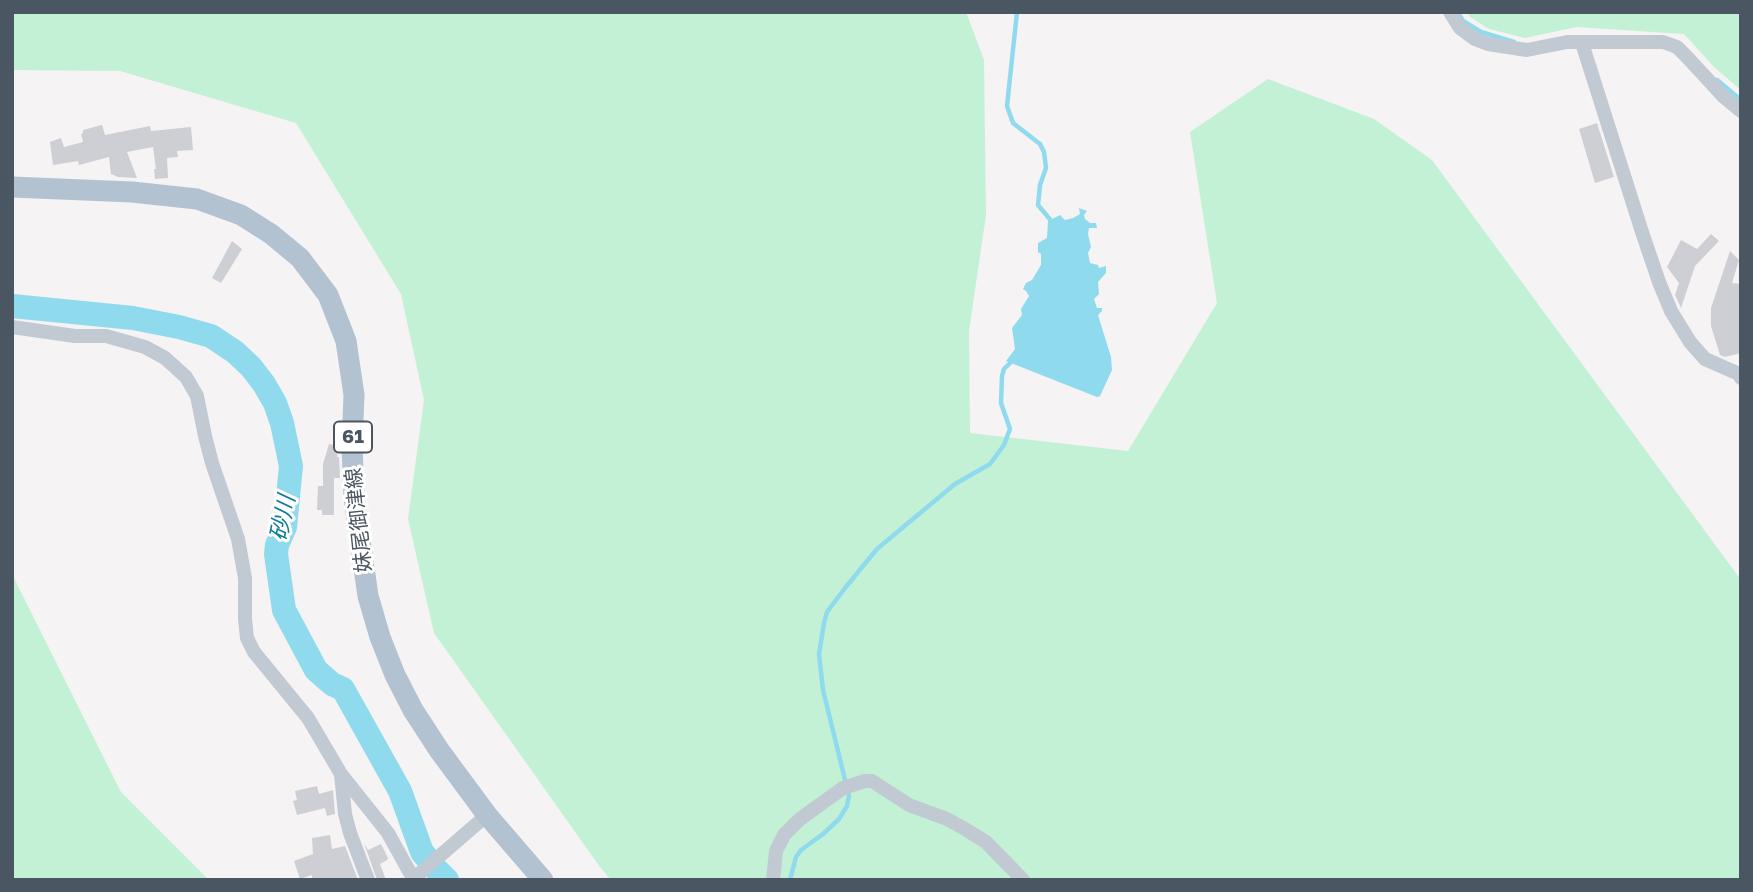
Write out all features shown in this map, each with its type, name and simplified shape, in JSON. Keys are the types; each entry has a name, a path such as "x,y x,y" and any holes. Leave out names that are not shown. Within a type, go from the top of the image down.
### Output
{"main road":[{"name":"妹尾御津線","path":"12,187 132,192 197,199 241,215 271,234 300,258 328,295 346,341 354,395 354,498 368,596 380,638 413,710 439,750 487,815 543,880"}],"street":[{"path":"1450,12 1460,28 1475,39 1488,44 1527,50 1567,42 1663,42 1677,47 1723,96 1741,111"},
{"path":"1582,43 1642,232 1671,311 1690,342 1705,359 1739,374 1741,378"},
{"path":"12,327 75,337 106,336 145,347 165,358 186,377 197,396 212,463 238,539 245,578 247,638 254,652 308,718 341,774 387,833 414,878 487,815"},
{"path":"341,774 347,823 368,880"},
{"path":"773,880 776,851 784,835 800,819 846,787 872,780 909,805 947,820 986,842 1023,880"}],"green space":[{"path":"12,12 966,12 984,60 986,215 969,331 970,433 1128,451 1217,303 1190,132 1268,79 1374,119 1432,160 1741,580 1741,880 611,880 434,633 408,519 424,400 401,294 296,123 120,71 12,70"},
{"path":"1467,12 1741,12 1741,90 1714,67 1684,34 1577,27 1525,38 1489,29 1470,17"},
{"path":"12,574 121,792 209,880 12,880"}],"water":[{"path":"1079,208 1087,211 1085,219 1096,223 1097,228 1089,228 1090,263 1098,265 1099,268 1106,266 1106,273 1098,282 1099,294 1094,299 1097,308 1102,308 1098,315 1111,357 1112,370 1100,396 1097,397 1006,361 1015,349 1012,328 1022,315 1021,309 1029,296 1023,289 1041,265 1038,243 1047,238 1048,221 1060,215 1065,220 1073,218 1080,214"}],"building":[{"path":"1597,123 1614,177 1595,183 1579,129"},
{"path":"102,125 105,135 150,126 151,131 191,127 193,150 177,151 178,157 167,158 168,178 155,179 153,147 127,152 137,178 111,174 109,157 79,165 78,161 53,165 50,142 61,138 64,147 83,142 83,130"},
{"path":"1711,234 1719,241 1695,266 1681,308 1675,295 1679,283 1667,267 1681,240 1697,249"},
{"path":"232,241 242,249 221,283 212,278"},
{"path":"1730,251 1739,260 1732,283 1741,284 1741,353 1725,357 1720,355 1711,326 1711,308"},
{"path":"329,444 339,446 337,457 340,478 334,478 334,515 322,515 322,510 317,510 318,486 323,486 323,464"},
{"path":"317,786 319,794 333,790 335,814 327,816 325,808 297,815 293,801 297,800 295,791"},
{"path":"330,835 332,849 345,846 358,880 312,880 312,875 300,879 294,861 313,854 312,838"},
{"path":"364,843 368,850 381,844 388,858 380,864 386,880 377,880"}],"waterway":[{"path":"1017,12 1007,106 1013,123 1040,144 1044,152 1046,168 1040,185 1038,205 1053,223"},
{"path":"1460,16 1463,21 1481,32 1514,42"},
{"path":"1717,80 1741,100"},
{"name":"砂川","path":"12,306 133,318 211,336 235,352 264,384 282,423 291,466 285,527 276,554 284,610 316,670 332,684 343,689 400,791 422,852 447,880"},
{"path":"790,880 796,857 839,819 847,806 849,796 823,690 819,654 827,612 877,549 955,484 990,464 1004,445 1010,429 1001,403 1002,376 1004,369 1014,359"}]}
